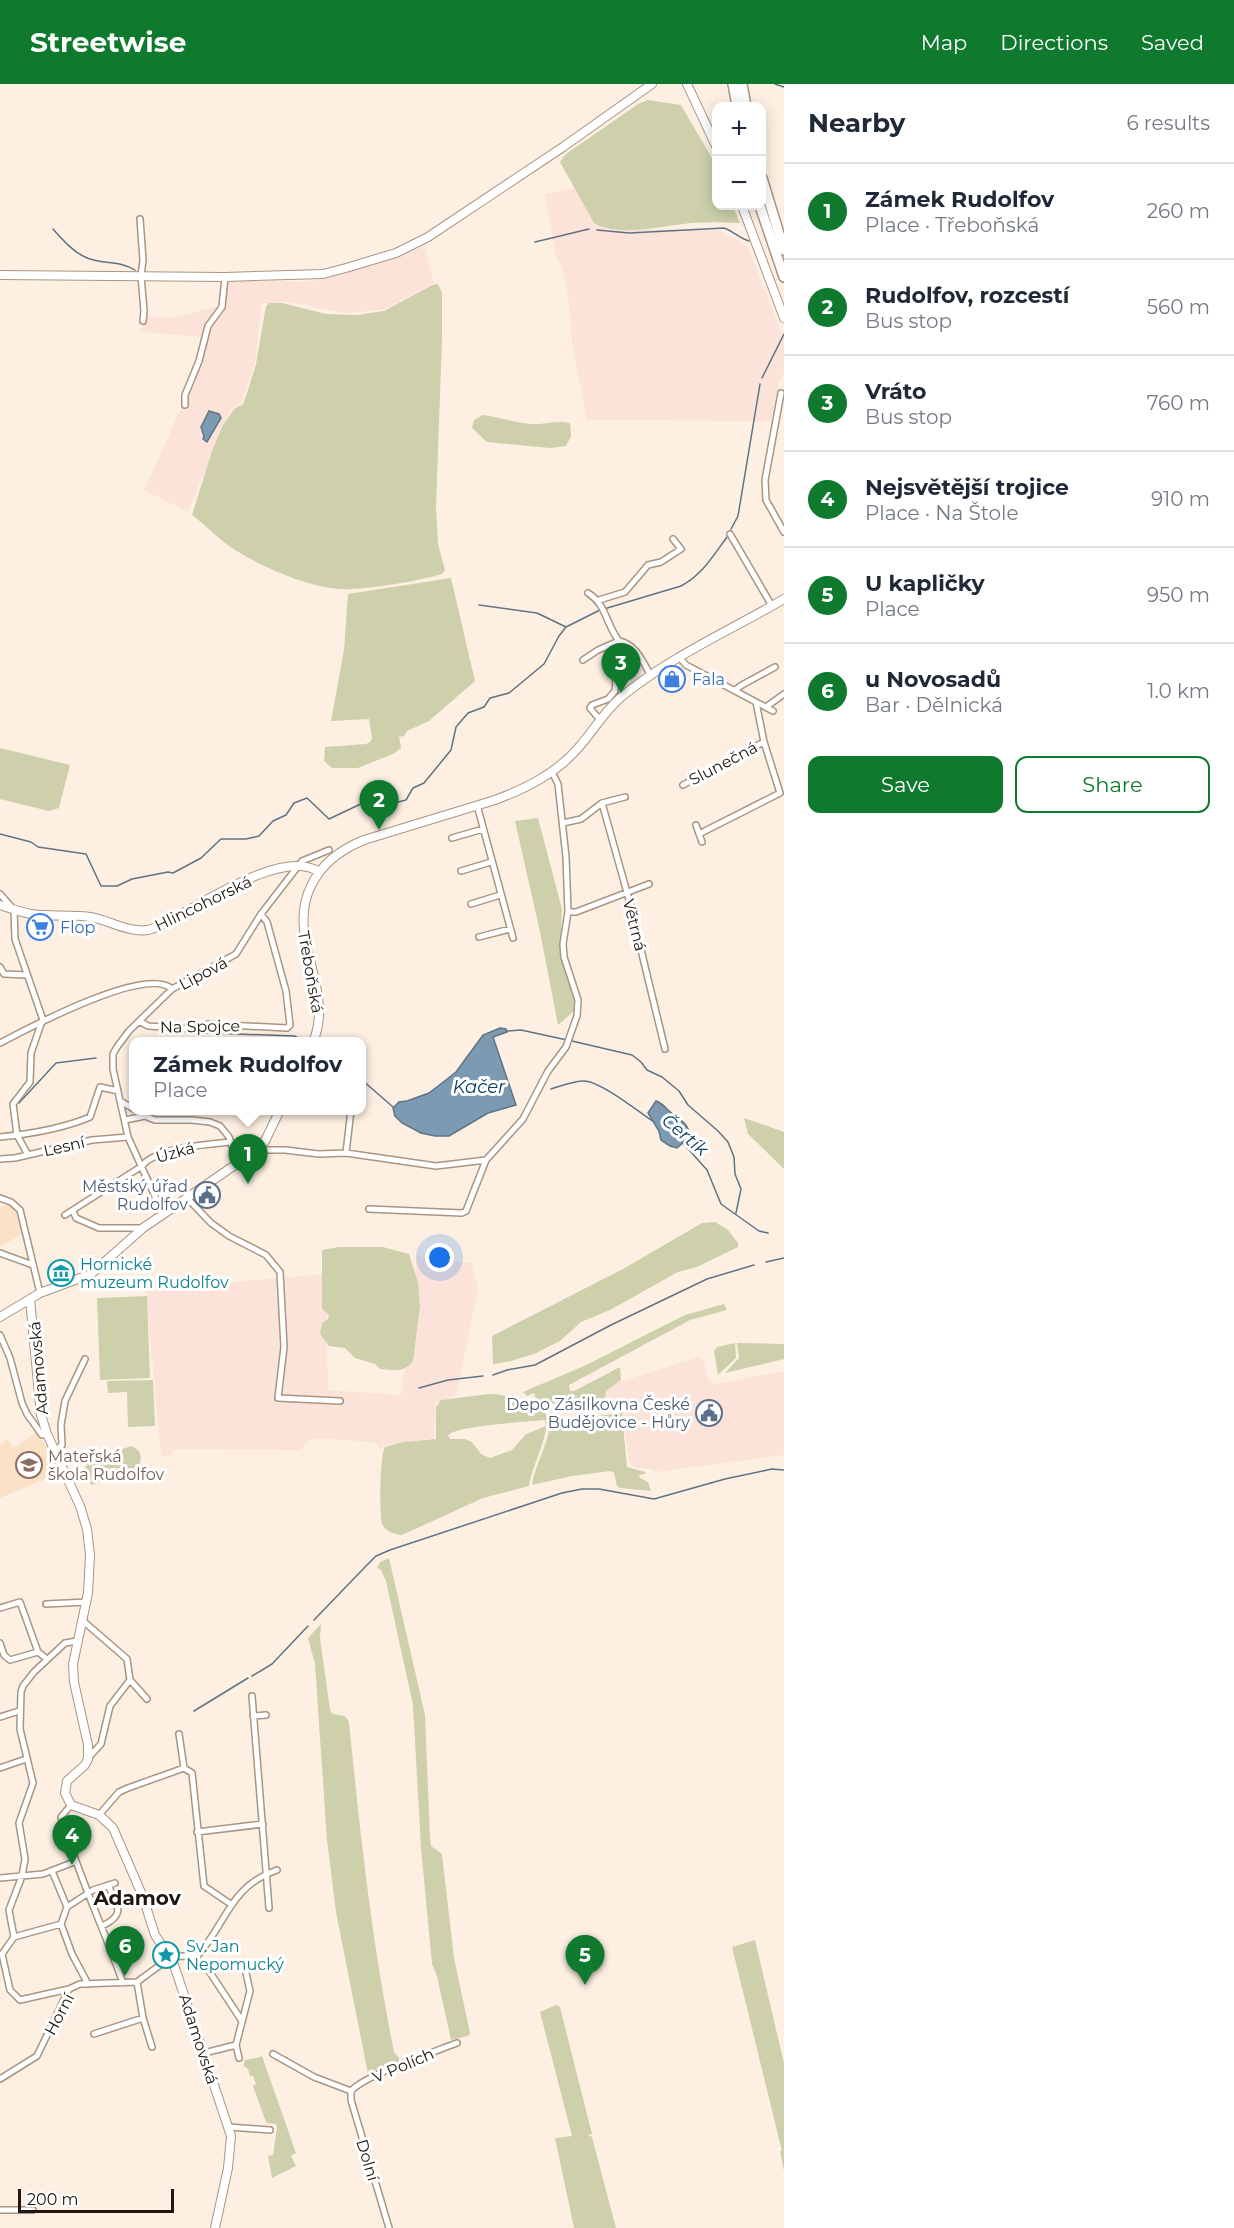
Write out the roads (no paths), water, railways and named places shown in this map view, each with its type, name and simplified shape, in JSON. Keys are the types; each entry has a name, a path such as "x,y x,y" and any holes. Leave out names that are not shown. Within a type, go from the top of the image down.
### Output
{"highway":[{"path":"733,84 736,102"},
{"path":"742,84 745,102"},
{"path":"766,191 784,250"},
{"path":"761,210 784,277"}],"street":[{"path":"0,275 225,277 323,274 396,252 428,237 563,147 652,84"},
{"path":"687,84 712,136"},
{"path":"744,210 784,318"},
{"path":"140,219 143,321"},
{"path":"185,405 185,395 199,362 208,326 222,307 225,277"},
{"path":"780,393 765,480 766,500 784,532"},
{"path":"730,534 772,606"},
{"path":"602,606 625,592 648,565 661,562 681,549 673,539"},
{"path":"588,593 602,606 608,624 619,641 613,670 615,691 608,699 591,705 590,708 600,720"},
{"path":"299,865 312,867 319,872 338,854 357,843 516,792 552,772 576,751 620,699 651,676 784,599"},
{"path":"583,660 598,650 619,641 626,642 633,647 651,676"},
{"path":"680,658 686,665 773,711"},
{"path":"735,690 775,667"},
{"path":"767,706 784,694"},
{"name":"Slunečná","path":"699,834 780,793 764,742 756,702"},
{"name":"Slunečná","path":"682,785 764,742"},
{"path":"369,1209 462,1213 468,1208 486,1160 523,1119 548,1071 568,1043 577,1016 578,1000 564,957 563,944 568,912 563,823 558,784 552,772"},
{"path":"563,823 586,816 602,803 625,798"},
{"name":"Větrná","path":"602,803 627,892 665,1049"},
{"path":"477,805 513,938"},
{"path":"696,825 702,842"},
{"path":"452,838 483,829"},
{"name":"Hlincohorská","path":"0,905 31,914 88,917 127,928 147,930 255,877 280,868 299,865 308,858 329,850"},
{"path":"461,872 491,862"},
{"name":"Lipová","path":"0,1043 43,1020 91,999 130,988 162,985 172,989 237,954 261,914 299,865"},
{"name":"Třeboňská","path":"315,1037 320,1008 302,923 307,894 319,872"},
{"path":"568,912 576,912 649,884"},
{"path":"0,894 14,910 15,939 43,1020 31,1053 30,1082 13,1104 17,1135 28,1155"},
{"path":"471,904 500,895"},
{"name":"Na Spojce","path":"139,1021 148,1026 190,1029 208,1024 287,1028 290,1025 286,991 267,922 261,914"},
{"path":"480,937 510,929"},
{"path":"0,967 2,976 26,975"},
{"path":"163,1214 128,1137 113,1069 113,1054 121,1039 172,989"},
{"path":"0,1137 58,1128 90,1117 100,1087 118,1091"},
{"path":"120,1101 129,1106"},
{"path":"0,1317 40,1293 85,1277 143,1228 257,1150 265,1141 278,1115"},
{"path":"346,1153 350,1115"},
{"path":"124,1120 145,1116 161,1121 210,1122 220,1126 231,1142 238,1164"},
{"name":"Lesní","path":"0,1159 92,1140 128,1137"},
{"name":"Úzká","path":"65,1215 142,1166 147,1160 162,1154 231,1142"},
{"path":"257,1150 320,1154 346,1153 436,1166 486,1160"},
{"path":"0,1198 11,1202 20,1210 40,1293"},
{"path":"187,1198 211,1223 266,1255 280,1272 284,1347 278,1398 340,1401"},
{"path":"73,1211 76,1218 99,1228 143,1228"},
{"path":"0,1252 33,1264"},
{"name":"Adamovská","path":"30,1299 39,1403 45,1435 78,1499 87,1529 90,1566 87,1602 76,1641 73,1676 88,1745 88,1759"},
{"path":"0,1335 10,1358 22,1403 27,1414 45,1435"},
{"path":"55,1451 62,1445 61,1425 65,1401 85,1359"},
{"path":"0,1608 20,1602 38,1652 47,1659"},
{"path":"46,1604 87,1602"},
{"path":"82,1620 127,1659 130,1680 147,1699"},
{"path":"14,1937 9,1910 22,1876 25,1859 19,1823 33,1783 20,1730 19,1711 23,1686 65,1643 76,1641"},
{"path":"0,1643 4,1656 10,1660 38,1652"},
{"path":"130,1680 110,1706 101,1744 85,1765 67,1781 66,1797 72,1805 99,1815 119,1792 184,1768"},
{"path":"252,1696 269,1908"},
{"path":"0,1718 19,1711"},
{"path":"253,1716 266,1714"},
{"path":"179,1734 184,1768 192,1773 204,1886 232,1905"},
{"path":"0,1768 26,1759"},
{"path":"72,1805 61,1817 74,1862 102,1926 123,1983"},
{"name":"Adamovská","path":"99,1815 113,1828 134,1876 155,1935 171,1957 229,2127 231,2156 215,2228"},
{"path":"197,1833 262,1824"},
{"path":"0,1878 29,1876 52,1871 74,1862"},
{"path":"187,1957 200,1953 243,1889 265,1874 277,1870"},
{"path":"52,1871 67,1907"},
{"path":"88,1984 72,1954 61,1924 67,1907 87,1894 115,1883"},
{"path":"102,1926 114,1920 117,1914 117,1907 108,1885"},
{"path":"61,1924 14,1937 1,1953 10,1990 20,2000 69,1989"},
{"path":"161,1945 163,1961"},
{"path":"152,2047 143,2018 137,1982 171,1957 181,1955 187,1957 209,1971 243,2021"},
{"path":"239,2058 236,2046 250,1990 246,1973"},
{"name":"Horní","path":"0,2079 38,2056 69,1989 80,1984 137,1982"},
{"path":"94,2034 143,2018"},
{"name":"V Polích","path":"351,2091 359,2084 457,2043"},
{"path":"204,2053 236,2046"},
{"path":"273,2054 314,2077 351,2091"},
{"name":"Dolní","path":"351,2091 351,2100 389,2228"},
{"path":"229,2127 270,2130"},
{"path":"0,2211 33,2210"}],"water":[{"path":"209,411 219,414 221,418 207,442 203,439 201,427"},
{"name":"Kačer","path":"500,1028 506,1029 507,1032 493,1037 516,1105 488,1113 449,1136 421,1133 402,1123 395,1116 393,1108 399,1102 429,1093 456,1072 483,1035"},
{"path":"656,1101 682,1121 689,1130 691,1136 677,1148 661,1140 659,1131 648,1113"}],"waterway":[{"path":"775,84 784,87"},
{"path":"597,230 629,233 724,228 749,241"},
{"path":"53,229 80,255 135,270"},
{"path":"535,242 589,229"},
{"path":"762,378 784,334"},
{"path":"731,529 738,516 760,384"},
{"path":"604,609 688,582 701,571 727,537"},
{"path":"479,605 537,613 566,627"},
{"path":"0,834 31,842 38,847 86,854 101,886 117,886 132,879 173,873 201,858 221,839 246,839 259,836 273,821 286,815 294,803 307,798 329,819 367,801 378,803 389,796 398,802 406,800 413,788 424,783 451,750 456,727 468,713 484,707 490,698 509,693 544,664 566,627 600,610"},
{"path":"507,1031 521,1030 567,1040"},
{"name":"Čertík","path":"207,1033 296,1037"},
{"path":"572,1041 632,1055 647,1070 662,1077 679,1091 688,1105 718,1131 728,1142 734,1157 735,1174 741,1189 736,1213"},
{"name":"Čertík","path":"19,1103 56,1063 96,1058"},
{"name":"Čertík","path":"551,1089 576,1082 591,1082 609,1091 654,1122"},
{"name":"Čertík","path":"366,1083 393,1107"},
{"name":"Čertík","path":"682,1142 707,1170 721,1204 759,1231 768,1233"},
{"path":"766,1262 784,1258"},
{"path":"493,1375 535,1365 707,1279 754,1265"},
{"path":"419,1388 448,1380 483,1376"},
{"path":"314,1620 376,1556 562,1493 582,1489 599,1489 654,1499 725,1479 772,1469 784,1470"},
{"path":"252,1676 272,1664 308,1626"},
{"path":"194,1711 248,1678"}],"place":[{"name":"Fala","path":"672,679"},
{"name":"Vráto","path":"621,693"},
{"name":"Rudolfov, rozcestí","path":"379,830"},
{"name":"Flop","path":"40,927"},
{"name":"Zámek Rudolfov","path":"248,1184"},
{"name":"Městský úřad Rudolfov","path":"207,1195"},
{"name":"Hornické muzeum Rudolfov","path":"61,1273"},
{"name":"Depo Zásilkovna České Budějovice - Hůry","path":"709,1413"},
{"name":"Mateřská škola Rudolfov","path":"29,1465"},
{"name":"Nejsvětější trojice","path":"72,1865"},
{"name":"Sv. Jan Nepomucký","path":"166,1955"},
{"name":"u Novosadů","path":"125,1976"},
{"name":"U kapličky","path":"585,1985"}],"district":[{"name":"Adamov","path":"137,1898"}]}
